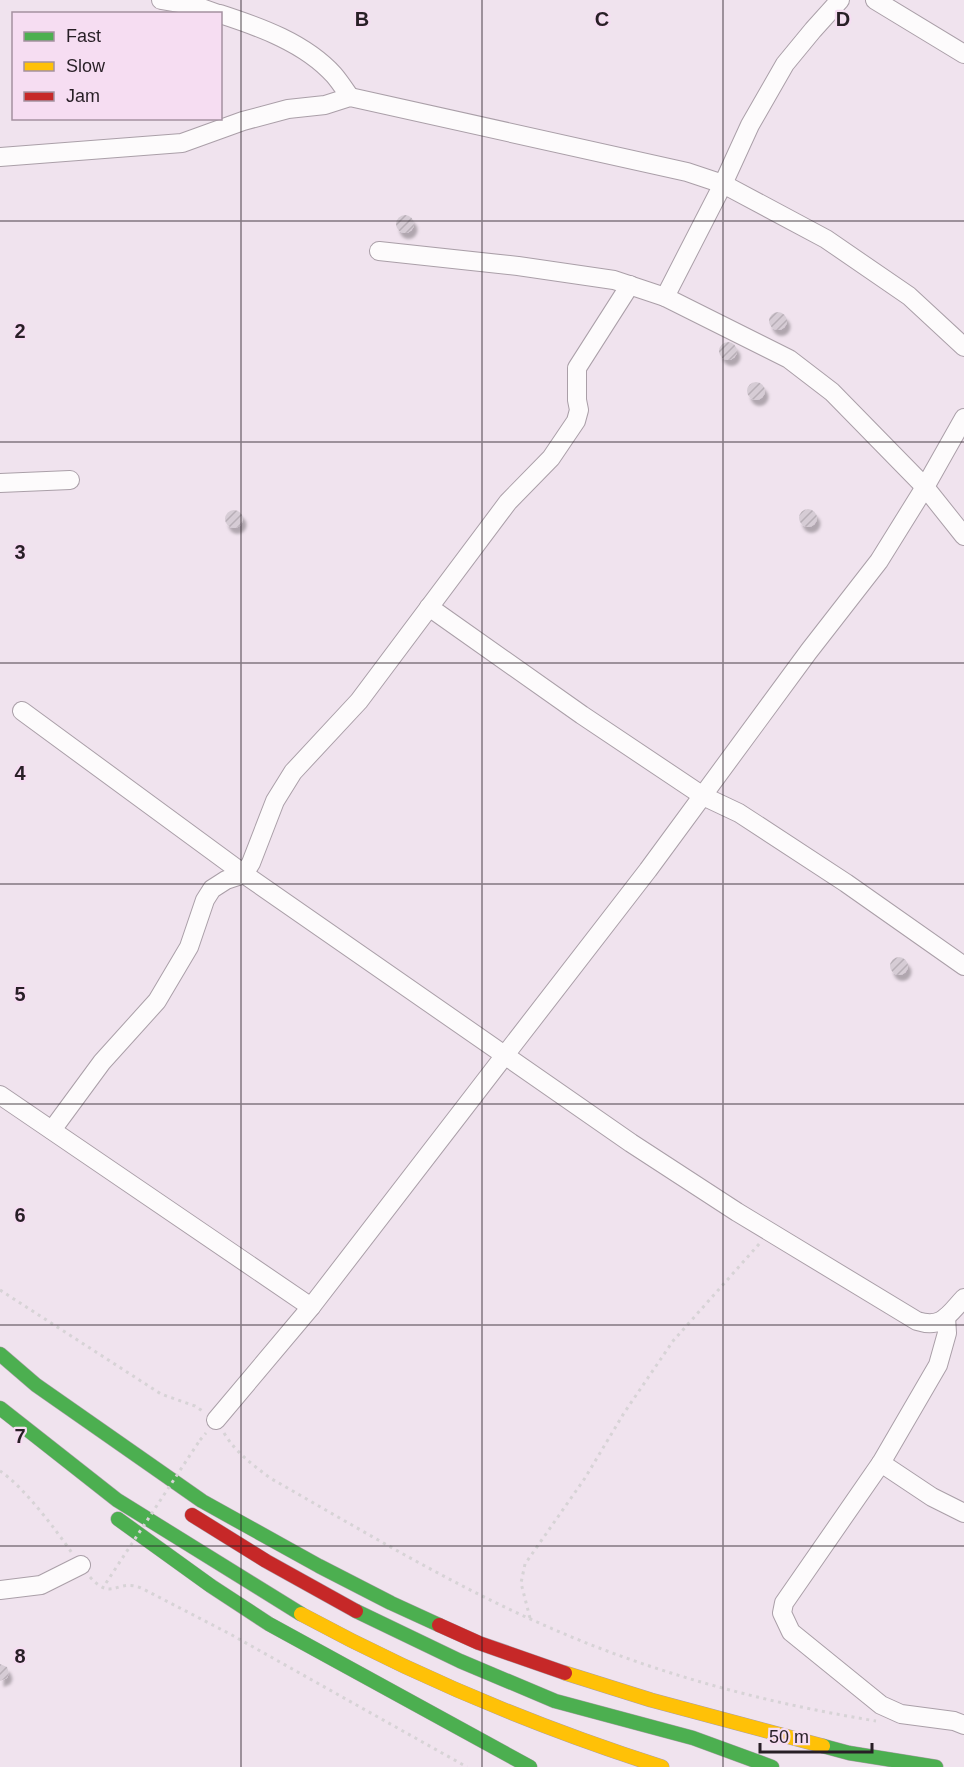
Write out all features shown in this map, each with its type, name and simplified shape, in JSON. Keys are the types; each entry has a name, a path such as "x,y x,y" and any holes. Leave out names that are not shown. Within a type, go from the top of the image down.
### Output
{"main road":[{"path":"0,1354 36,1385 202,1501 329,1571 479,1643 560,1672 759,1730 849,1753 936,1767"},
{"path":"0,1369 69,1425"},
{"path":"0,1408 117,1500 290,1608 347,1639 474,1699 590,1744 662,1767"},
{"path":"0,1424 48,1464"},
{"path":"180,1506 266,1561 357,1612 460,1661 555,1701 693,1738 772,1767"},
{"path":"108,1512 269,1624 530,1767"}],"street":[{"path":"161,0 212,12"},
{"path":"665,297 723,184 750,124 785,64 840,0"},
{"path":"875,0 964,54"},
{"path":"222,15 253,25 302,49 333,74 350,97"},
{"path":"0,157 182,143 209,126 243,121 288,109 325,105 350,97 687,172 723,184 826,239 909,296 964,347"},
{"path":"379,252 518,266 614,280 665,297 789,359 832,393 925,487 964,536"},
{"path":"52,1130 102,1062 144,1017 162,992 189,947 205,900 212,889 226,880 244,874 251,863 275,801 293,772 359,701 508,502 551,458 576,422 579,410 577,369 630,285"},
{"path":"216,1420 311,1307 641,879 809,651 879,561 964,418"},
{"path":"0,483 70,480"},
{"path":"429,607 582,715 702,795 739,813 846,883 964,966"},
{"path":"22,711 244,874 631,1143 769,1232 917,1321 930,1325 938,1323 964,1299"},
{"path":"0,1095 311,1307"},
{"path":"946,1317 947,1333 938,1365 881,1463 817,1553 784,1603 782,1612 791,1632 881,1705 901,1714 954,1721 964,1725"},
{"path":"881,1463 932,1497 964,1513"},
{"path":"0,1590 41,1585 81,1565"}],"path":[{"path":"530,1618 521,1582 525,1564 585,1478 624,1413 673,1341 769,1232"},
{"path":"0,1290 161,1394 195,1406 216,1420 231,1444 245,1459 270,1478 440,1574 530,1618 617,1654 692,1680 819,1712 885,1723"},
{"path":"103,1588 200,1440"},
{"path":"0,1471 55,1529 92,1579 103,1588 112,1590 135,1586 149,1592 230,1634 467,1767"}],"building":[{"path":"405,215 411,218 414,224 411,230 405,233 399,230 396,224 399,218"},
{"path":"778,312 784,315 787,321 784,327 778,330 772,327 769,321 772,315"},
{"path":"728,342 734,345 737,351 734,357 728,360 722,357 719,351 722,345"},
{"path":"756,382 762,385 765,391 762,397 756,400 750,397 747,391 750,385"},
{"path":"808,509 814,512 817,518 814,524 808,527 802,524 799,518 802,512"},
{"path":"234,510 240,513 243,519 240,525 234,528 228,525 225,519 228,513"},
{"path":"899,957 905,960 908,966 905,972 899,975 893,972 890,966 893,960"},
{"path":"0,1664 7,1667 9,1673 7,1678 0,1681"}],"traffic: fast":[{"path":"0,1354 36,1385 202,1501 319,1566 439,1625"},
{"path":"0,1408 117,1500 301,1614"},
{"path":"118,1519 211,1586 269,1624 530,1767"},
{"path":"356,1611 460,1661 555,1701 693,1738 772,1767"},
{"path":"823,1746 849,1753 936,1767"}],"traffic: slow":[{"path":"301,1614 433,1680 523,1718 662,1767"},
{"path":"565,1673 651,1700 823,1746"}],"traffic: jam":[{"path":"192,1515 266,1561 356,1611"},
{"path":"439,1625 479,1643 565,1673"}]}
